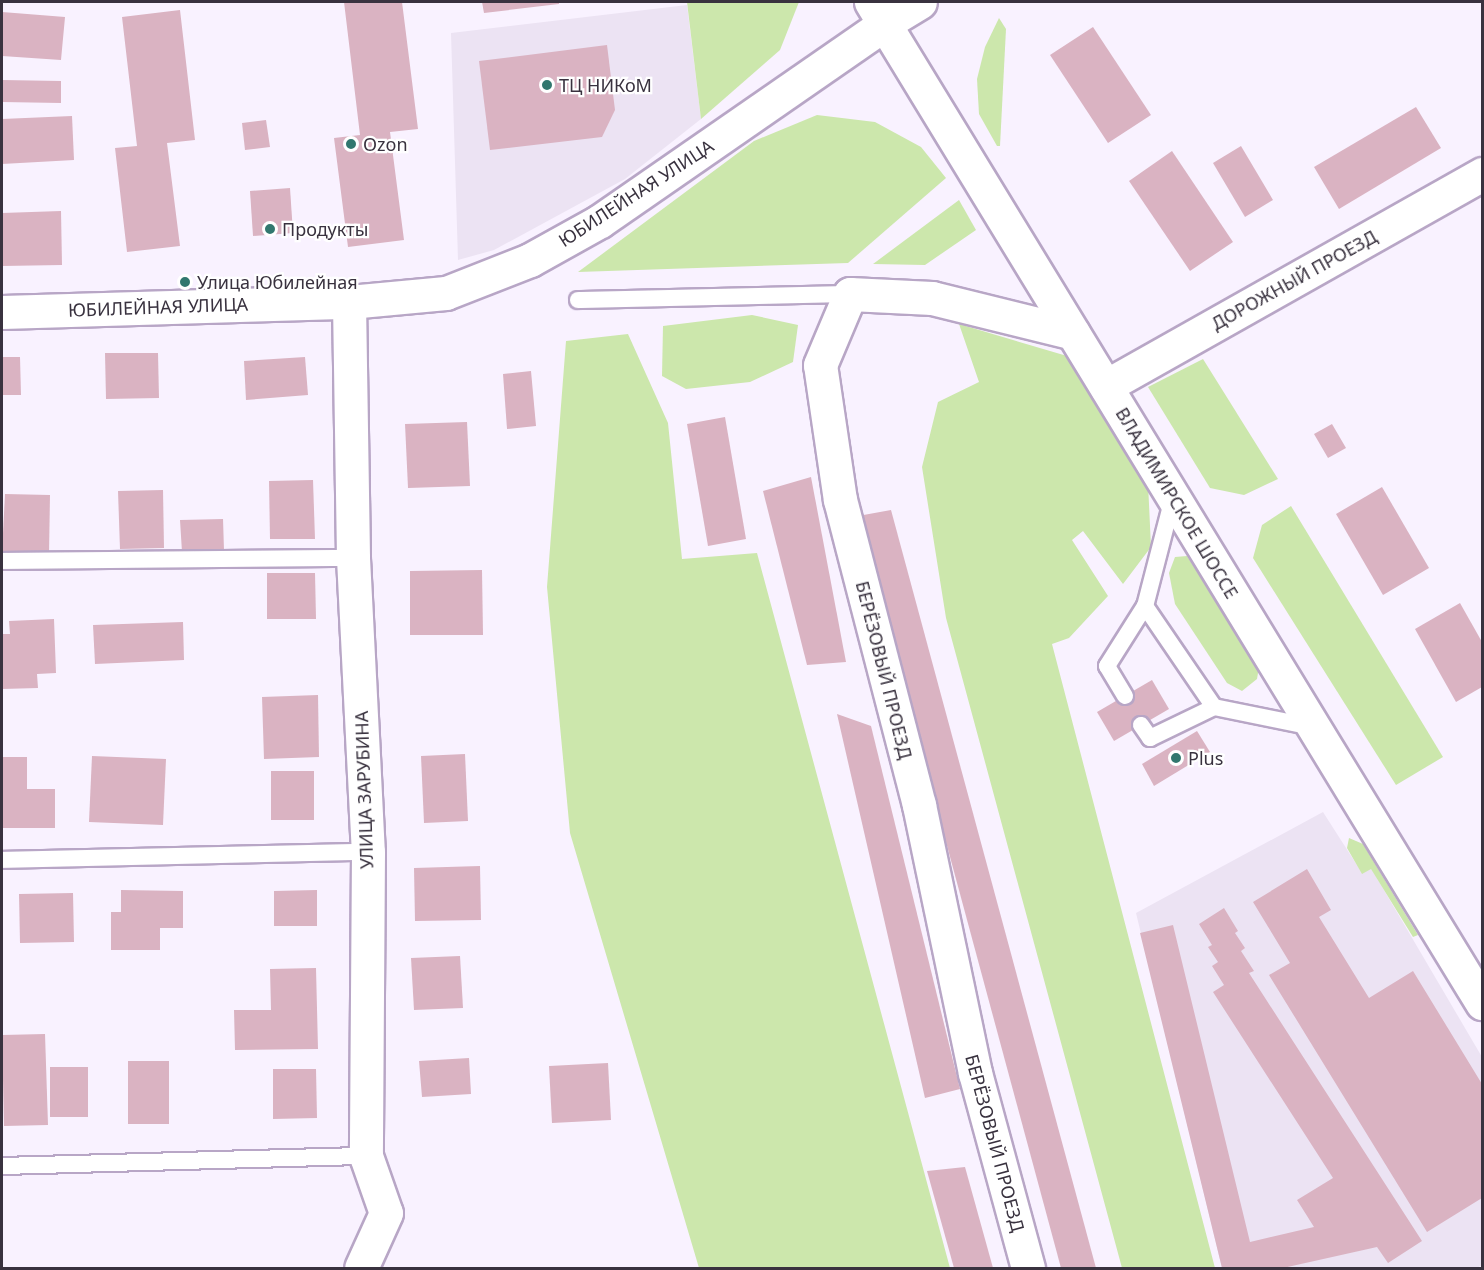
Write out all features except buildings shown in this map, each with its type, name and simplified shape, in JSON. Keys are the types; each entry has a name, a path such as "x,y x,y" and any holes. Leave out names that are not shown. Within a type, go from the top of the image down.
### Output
{"street":[{"name":"ЮБИЛЕЙНАЯ УЛИЦА","path":"2,312 349,302 446,293 530,260 600,221 878,13 920,2"},
{"name":"ВЛАДИМИРСКОЕ ШОССЕ","path":"878,13 1482,1003"},
{"name":"ДОРОЖНЫЙ ПРОЕЗД","path":"1106,386 1482,174"},
{"path":"850,294 932,298 1073,333"},
{"name":"БЕРЁЗОВЫЙ ПРОЕЗД","path":"850,294 820,365 840,500 919,805 975,1073 1028,1269"},
{"name":"УЛИЦА ЗАРУБИНА","path":"349,302 353,558 368,852 366,1156 386,1214 361,1269"}],"lane":[{"path":"578,300 850,294"},
{"path":"1125,696 1107,666 1145,606 1173,497"},
{"path":"2,561 353,558"},
{"path":"1145,606 1214,708"},
{"path":"1141,726 1150,738 1214,708 1314,728"},
{"path":"2,860 368,852"},
{"path":"2,1166 366,1156"}],"shaded area":[{"path":"687,5 701,119 625,179 494,250 458,260 451,33"},
{"path":"1323,812 1362,873 1371,868 1482,1057 1482,1265 1477,1268 1222,1268 1136,913"}],"green space":[{"path":"687,2 799,2 780,50 701,119"},
{"path":"999,18 1006,29 1000,146 997,146 979,114 977,79 985,47"},
{"path":"817,115 875,122 921,147 946,178 848,263 578,272 754,141"},
{"path":"959,200 976,230 925,265 873,264"},
{"path":"752,315 798,325 793,362 750,382 686,389 662,376 663,326"},
{"path":"959,324 1067,356 1148,483 1151,547 1123,584 1083,531 1072,540 1108,596 1069,638 1052,644 1215,1268 1122,1268 946,618 922,467 938,402 979,382"},
{"path":"628,334 668,423 682,559 757,553 950,1268 699,1268 570,833 547,587 566,341"},
{"path":"1203,359 1278,479 1244,495 1210,488 1148,387"},
{"path":"1291,506 1443,757 1396,785 1253,558 1262,525"},
{"path":"1187,556 1259,667 1257,679 1242,691 1227,683 1175,604 1169,573 1175,557"},
{"path":"1349,838 1363,844 1418,935 1413,937 1371,869 1362,874 1347,848"}],"place":[{"name":"ТЦ НИКоМ","path":"547,85"},
{"name":"Ozon","path":"351,144"},
{"name":"Продукты","path":"270,229"},
{"name":"Улица Юбилейная","path":"185,282"},
{"name":"Plus","path":"1176,758"}]}
